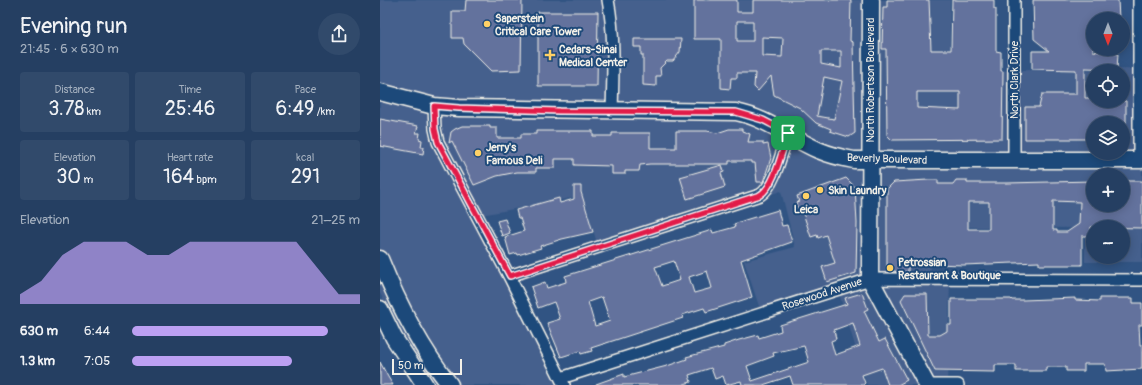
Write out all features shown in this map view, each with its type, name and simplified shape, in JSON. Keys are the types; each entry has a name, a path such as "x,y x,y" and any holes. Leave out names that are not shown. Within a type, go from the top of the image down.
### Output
{"main road":[{"name":"North Robertson Boulevard","path":"871,0 870,279 926,385"},
{"name":"Beverly Boulevard","path":"380,92 434,106 459,108 736,112 763,120 828,154 854,160 1141,160"},
{"path":"380,259 396,300 430,356 450,385"},
{"path":"380,309 394,338 424,384"}],"street":[{"path":"608,0 612,24 613,48 612,111"},
{"name":"North Clark Drive","path":"1014,0 1014,161"},
{"path":"1139,0 1141,160"},
{"path":"434,106 435,129 438,142 510,276 562,382"},
{"path":"510,276 760,195 765,192 771,183 788,133"},
{"name":"Rosewood Avenue","path":"562,382 870,279 1142,280"},
{"path":"926,385 958,385"}],"shaded area":[{"path":"380,0 950,0 950,71 1086,70 1086,108 1130,108 1130,69 1142,69 1142,262 1130,262 1130,220 1086,220 1086,262 1085,228 930,227 931,280 950,280 947,385 867,385 838,290 761,312 744,261 795,247 781,191 599,249 582,196 476,216 561,385 426,385 380,293"}],"building":[{"name":"Saperstein Critical Care Tower","path":"466,0 522,0 521,70 491,71 464,44 463,38 452,38 452,11 465,11"},
{"path":"694,0 737,0 737,12 753,12 753,0 851,0 850,41 853,42 855,133 849,137 830,131 831,129 816,123 800,108 774,95 771,76 758,91 754,87 755,73 737,73 737,78 731,78 730,89 721,88 721,39 694,39","holes":["737,21 753,21 753,41 737,41","762,37 783,38 782,57 762,56","821,51 841,51 841,68 821,64","824,77 842,81 834,119 817,116"]},
{"path":"887,0 929,0 931,50 951,50 952,0 994,0 994,9 996,9 996,51 1001,52 1001,71 1003,71 1002,139 892,140 887,135 886,49 882,49 883,7 887,7","holes":["917,92 960,92 960,110 917,108"]},
{"path":"1033,0 1118,0 1119,12 1086,12 1086,56 1118,56 1117,64 1086,64 1085,98 1086,108 1126,108 1126,116 1086,116 1086,139 1025,139 1025,107 1039,107 1042,94 1076,94 1076,70 1032,69 1032,51 1049,51 1034,39"},
{"path":"538,12 598,12 597,86 538,86"},
{"path":"634,39 681,39 680,52 673,61 667,61 660,68 661,76 656,76 656,86 643,85 643,55 641,55 641,47 634,47"},
{"path":"380,119 418,126 416,133 420,133 419,139 422,140 421,147 424,147 423,154 380,146"},
{"path":"462,126 490,126 490,128 497,128 497,138 521,138 521,134 536,134 536,131 593,131 593,136 612,136 612,133 650,133 650,148 676,148 676,131 707,131 717,133 729,129 742,129 742,131 750,134 748,142 763,142 763,145 768,144 771,158 763,182 757,182 755,163 751,163 751,161 729,161 729,164 650,164 640,165 639,171 625,171 625,174 612,174 612,166 574,165 574,159 555,159 555,168 536,168 536,172 517,172 497,176 474,185 452,141 449,143 451,132"},
{"path":"722,165 724,172 721,173 725,187 687,199 680,177"},
{"path":"846,178 855,187 857,223 856,273 827,282 822,267 835,263 826,235 818,238 817,235 811,237 802,210 798,211 796,203 799,202 797,196"},
{"path":"928,180 938,180 938,184 953,184 956,180 967,180 967,183 1086,181 1086,212 1130,212 1130,181 1142,181 1142,228 1130,228 1130,220 1086,220 1086,236 1082,236 1082,265 1039,265 1039,262 963,265 908,263 908,272 890,271 887,267 887,189 894,182","holes":["1053,201 1080,202 1079,224 1067,232 1057,232 1057,230 1053,230","968,202 989,202 989,229 968,229"]},
{"path":"574,186 581,186 581,192 593,232 562,239 540,246 541,248 518,255 517,253 510,255 505,237 524,231 516,210 559,198 560,203 574,199"},
{"path":"778,210 782,226 787,225 792,242 741,260 752,297 706,312 704,308 682,315 683,318 591,348 592,351 581,354 580,351 561,357 547,323 560,319 554,302 538,308 531,287 545,282 547,288 566,282 565,276 712,230 713,233 735,227 734,224","holes":["674,261 680,280 662,286 655,267","707,271 712,288 694,293 689,277","602,297 610,321 595,326 588,302"]},
{"path":"505,219 510,233 502,236 497,221"},
{"path":"862,293 868,309 864,311 879,342 885,339 907,380 898,385 888,385 882,368 862,375 865,383 863,385 793,385 790,376 763,385 742,385 741,381 726,385 723,376 715,379 711,368 689,375 691,382 681,385 596,385 624,374 624,377 667,366 687,359 686,357 724,347 724,345 739,340 758,335 759,338 781,331 780,325 847,304 845,298","holes":["853,323 860,346 835,355 831,341 836,339 834,330","804,346 809,362 752,381 747,366 774,356 773,353"]},
{"path":"905,294 927,294 928,335 940,335 947,331 947,325 951,325 951,299 1023,300 1075,298 1075,300 1100,301 1100,298 1133,298 1133,303 1142,303 1142,325 1139,325 1140,345 1142,345 1142,369 1106,371 1105,364 1084,364 1084,371 1066,371 1066,367 1046,367 1046,371 1016,371 1016,365 995,365 995,372 935,371 901,300"},
{"path":"380,362 388,377 393,385 380,385"}],"place":[{"name":"Saperstein Critical Care Tower","path":"487,24"},
{"name":"Cedars-Sinai Medical Center","path":"550,55"},
{"name":"Jerry's Famous Deli","path":"478,153"},
{"name":"Skin Laundry","path":"820,190"},
{"name":"Leica","path":"806,196"},
{"name":"Petrossian Restaurant & Boutique","path":"890,268"}],"route":[{"path":"434,106 559,111 736,112 747,114 763,120 788,133 771,183 765,192 760,195 510,276 438,142 435,129 434,106"}]}
